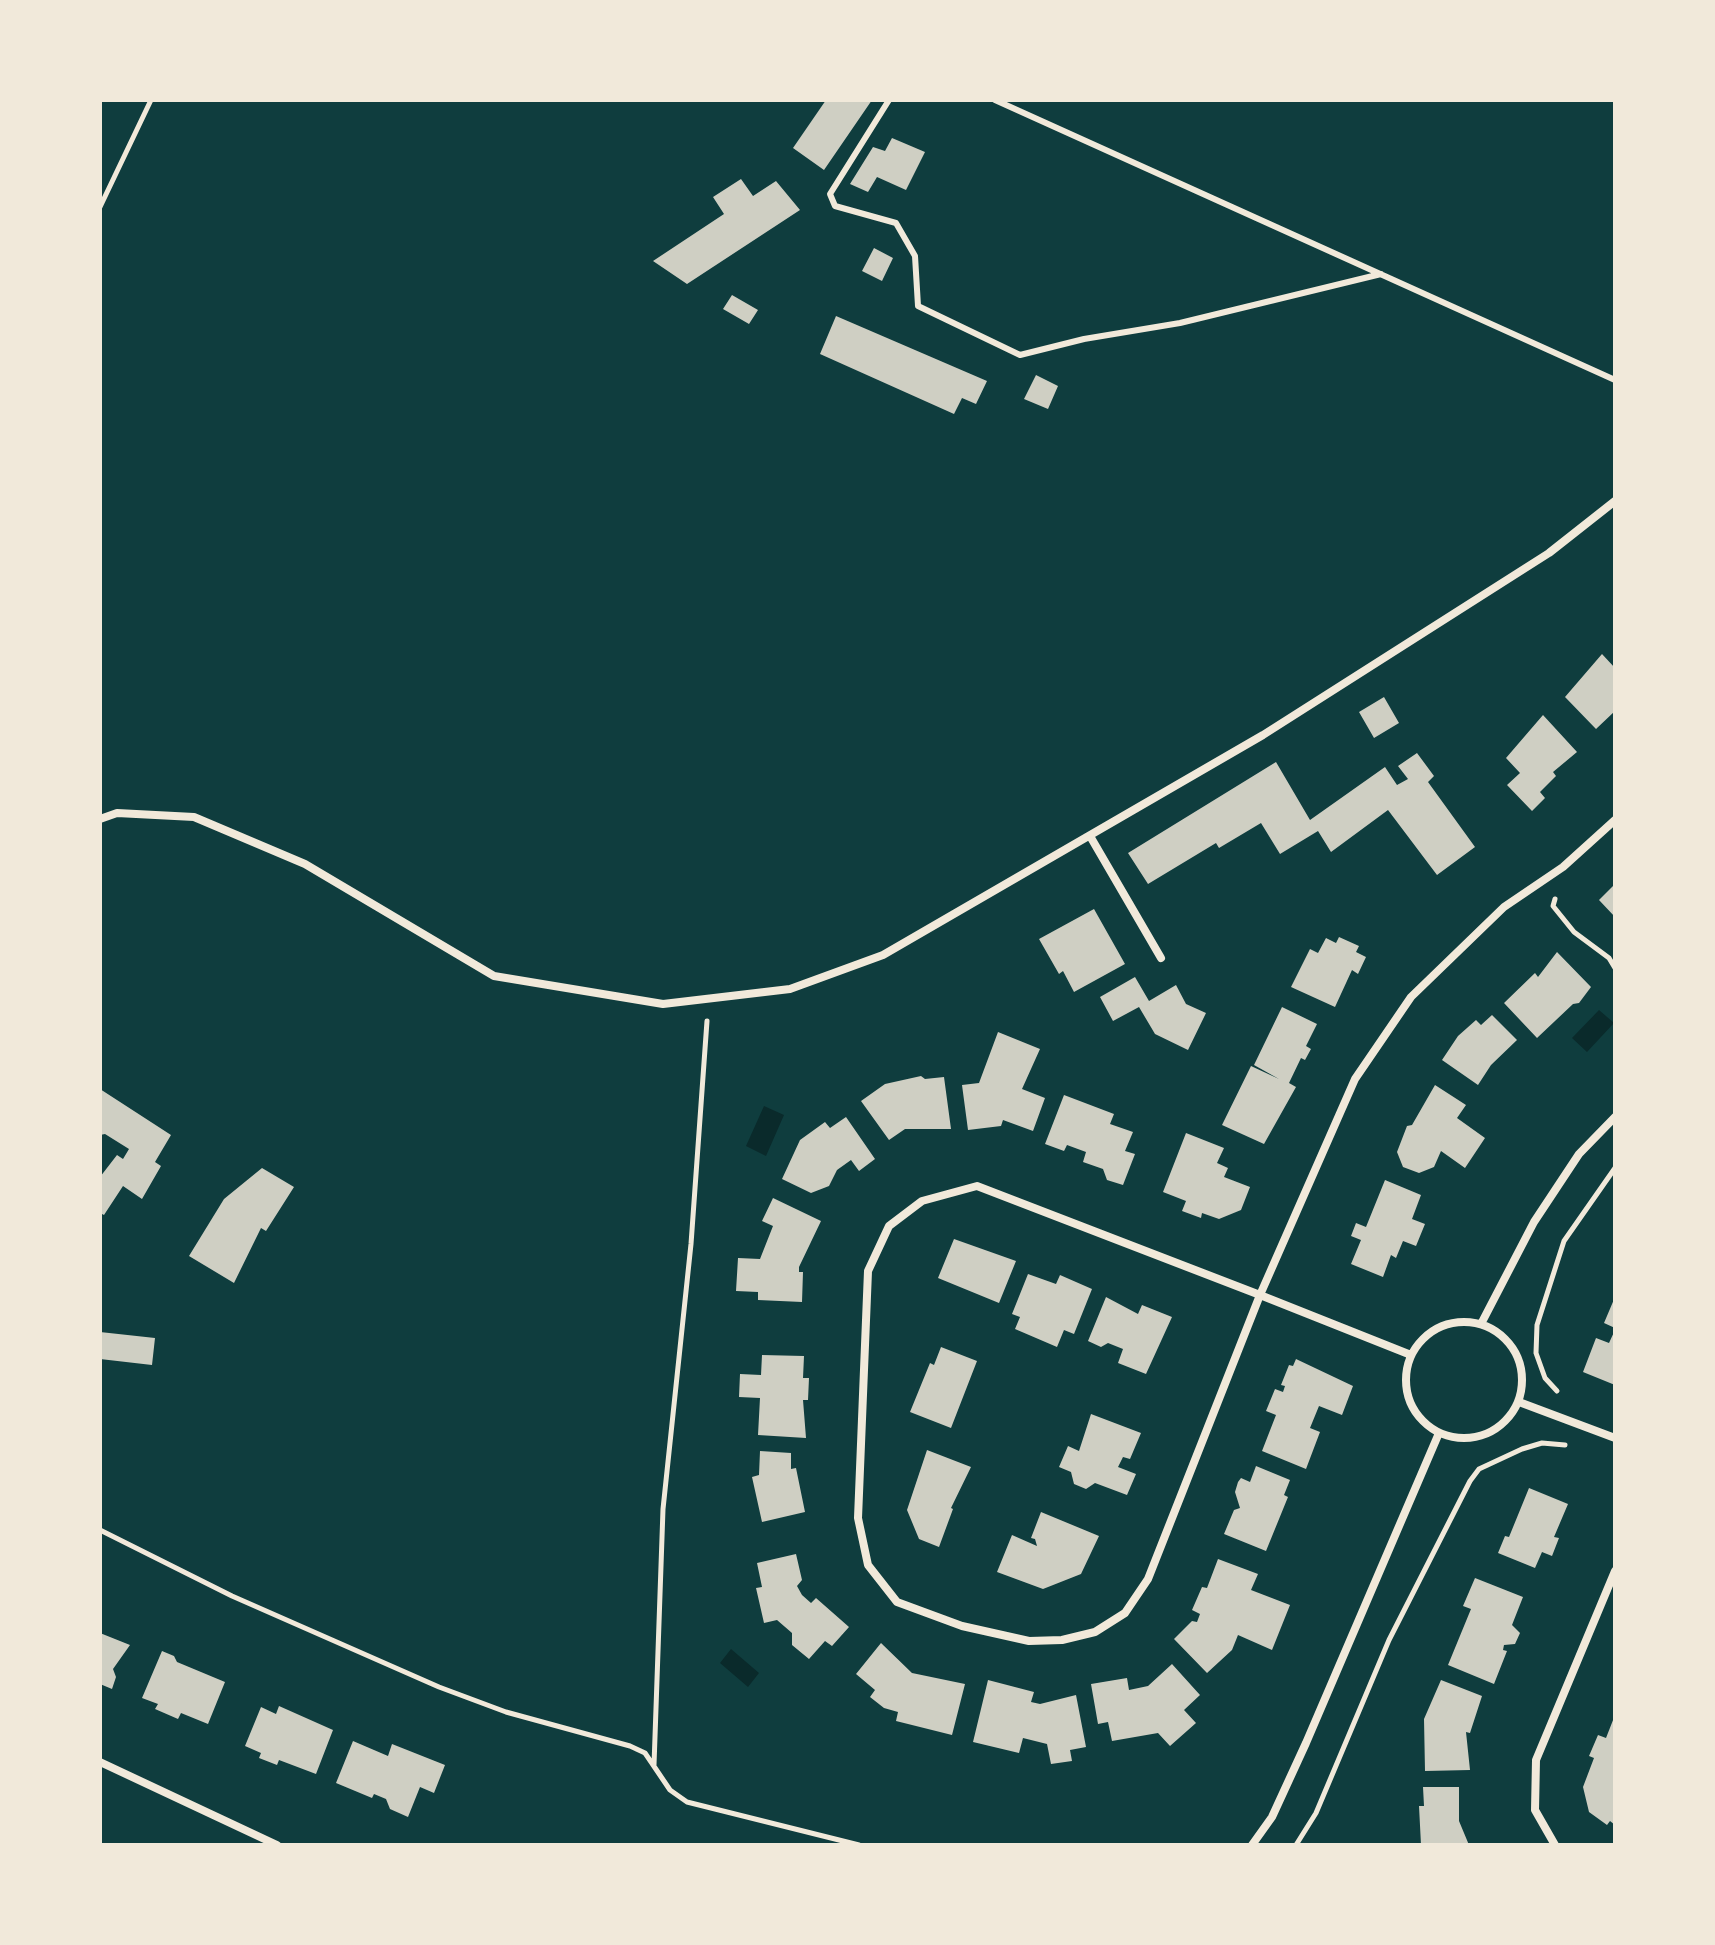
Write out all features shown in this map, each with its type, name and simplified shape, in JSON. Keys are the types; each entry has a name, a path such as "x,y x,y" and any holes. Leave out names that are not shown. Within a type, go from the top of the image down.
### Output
{"street":[{"path":"100,819 117,813 194,817 305,864 494,976 663,1004 790,989 883,955 1263,735 1523,569 1615,501"},
{"path":"1411,1355 1260,1295 977,1186 922,1201 889,1226 868,1271 858,1518 868,1565 897,1602 962,1626 1029,1641 1062,1640 1095,1632 1125,1613 1148,1579 1260,1295 1355,1079 1411,997 1504,907 1543,881 1615,820"},
{"path":"1090,836 1161,958"},
{"path":"1481,1324 1534,1222 1579,1154 1615,1117"},
{"path":"1464,1322 1481,1324 1496,1331 1517,1354 1522,1378 1519,1402 1511,1416 1486,1435 1470,1438 1439,1433 1426,1425 1409,1400 1406,1385 1411,1355 1433,1331 1464,1322"},
{"path":"1519,1402 1615,1438"},
{"path":"1252,1845 1272,1817 1301,1755 1439,1433"},
{"path":"1555,1845 1535,1810 1536,1760 1615,1571"},
{"path":"100,1762 274,1844"}],"lane":[{"path":"889,100 830,194 835,206 896,223 915,256 918,306 1020,355 1084,339 1180,323 1381,274"},
{"path":"995,100 1615,380"}],"path":[{"path":"100,207 151,100"},
{"path":"1543,881 1557,901 1553,906 1574,932 1609,958 1615,968"},
{"path":"654,1765 663,1509 691,1244 709,999"},
{"path":"1566,1397 1545,1378 1536,1353 1537,1325 1564,1241 1615,1168"},
{"path":"1296,1845 1316,1813 1389,1640 1470,1481 1494,1460 1522,1449 1542,1443 1566,1445"},
{"path":"100,1530 232,1596 439,1687 506,1712 630,1746 645,1753 670,1790 687,1802 859,1845"}],"water":[{"path":"1599,1010 1614,1023 1587,1052 1572,1038"},
{"path":"764,1106 784,1115 766,1156 746,1146"},
{"path":"731,1649 759,1673 748,1687 720,1663"}],"building":[{"path":"826,100 872,100 824,170 793,148"},
{"path":"892,138 925,152 906,190 877,177 868,192 850,184 873,147 885,151"},
{"path":"741,179 753,196 776,181 800,210 687,284 653,261 724,214 713,197"},
{"path":"874,248 893,258 882,281 862,271"},
{"path":"732,295 758,310 749,324 723,309"},
{"path":"836,316 987,381 976,404 962,398 954,414 820,354"},
{"path":"1036,375 1058,386 1048,409 1024,399"},
{"path":"1602,654 1615,668 1615,711 1596,729 1565,697"},
{"path":"1384,697 1399,723 1374,738 1359,712"},
{"path":"1543,715 1577,752 1553,772 1556,776 1540,792 1545,798 1532,811 1507,785 1520,773 1506,758"},
{"path":"1417,753 1434,776 1428,782 1475,847 1437,875 1388,810 1331,852 1318,831 1280,854 1261,823 1219,848 1216,843 1148,884 1128,853 1276,762 1310,820 1385,767 1397,785 1408,779 1398,766"},
{"path":"1615,884 1615,917 1599,900"},
{"path":"1094,909 1125,964 1074,992 1063,971 1059,974 1039,939"},
{"path":"1339,937 1359,946 1356,952 1366,957 1358,974 1352,970 1335,1007 1291,987 1310,949 1318,953 1326,938 1336,943"},
{"path":"1557,952 1591,987 1579,1003 1573,1004 1537,1038 1504,1003 1535,973 1538,977"},
{"path":"1135,977 1149,1001 1176,985 1186,1004 1206,1013 1188,1050 1155,1034 1139,1007 1113,1021 1100,997"},
{"path":"1282,1007 1317,1024 1306,1046 1311,1049 1305,1060 1301,1058 1289,1083 1296,1087 1264,1144 1222,1125 1251,1066 1279,1079 1254,1065"},
{"path":"1492,1015 1517,1040 1491,1065 1478,1085 1442,1060 1458,1036 1476,1020 1481,1025"},
{"path":"998,1032 1040,1049 1022,1089 1045,1098 1033,1131 1003,1120 1001,1126 968,1130 962,1085 979,1083"},
{"path":"921,1076 925,1079 944,1077 951,1129 905,1129 889,1140 861,1101 885,1084"},
{"path":"1435,1085 1466,1105 1457,1118 1485,1138 1465,1168 1441,1151 1434,1167 1419,1173 1403,1167 1397,1152 1407,1126 1412,1125"},
{"path":"100,1089 171,1135 155,1162 161,1166 142,1199 123,1186 104,1215 100,1213 100,1177 117,1155 123,1159 129,1149 105,1134 100,1135"},
{"path":"1064,1095 1114,1114 1110,1124 1133,1132 1125,1151 1135,1154 1123,1185 1107,1180 1103,1169 1083,1162 1086,1152 1067,1145 1064,1151 1045,1144"},
{"path":"846,1117 875,1159 859,1171 851,1160 837,1170 829,1186 811,1193 782,1179 800,1140 825,1122 830,1128"},
{"path":"1186,1133 1224,1148 1217,1163 1228,1168 1224,1177 1250,1187 1241,1210 1219,1219 1202,1213 1201,1218 1182,1211 1186,1201 1163,1192"},
{"path":"262,1168 294,1187 266,1231 261,1228 234,1283 189,1256 224,1199"},
{"path":"1385,1180 1421,1195 1412,1219 1425,1224 1416,1246 1403,1241 1396,1258 1391,1255 1383,1277 1351,1264 1361,1240 1351,1236 1356,1223 1366,1227"},
{"path":"773,1198 821,1221 799,1267 799,1272 803,1272 802,1302 758,1300 758,1292 736,1291 738,1258 760,1259 773,1226 762,1221"},
{"path":"954,1239 1016,1261 999,1303 938,1278"},
{"path":"1028,1274 1056,1284 1060,1275 1092,1289 1074,1334 1064,1330 1057,1347 1015,1329 1020,1317 1012,1314"},
{"path":"1106,1297 1138,1314 1142,1305 1172,1317 1146,1374 1118,1363 1123,1349 1108,1343 1101,1347 1088,1341"},
{"path":"1615,1297 1615,1328 1604,1323"},
{"path":"1615,1330 1615,1385 1583,1372 1596,1338 1609,1343"},
{"path":"100,1332 155,1338 152,1365 100,1359"},
{"path":"941,1347 977,1361 951,1428 910,1412 930,1363 934,1365"},
{"path":"762,1355 804,1356 803,1378 809,1378 808,1400 803,1400 806,1438 758,1435 760,1398 739,1397 740,1374 761,1375"},
{"path":"1296,1359 1353,1386 1342,1415 1319,1406 1310,1428 1320,1432 1306,1469 1262,1451 1276,1415 1266,1411 1275,1389 1283,1392 1285,1386 1281,1385 1289,1365 1293,1366"},
{"path":"1091,1414 1141,1433 1130,1459 1123,1457 1118,1467 1136,1474 1127,1495 1095,1483 1086,1489 1074,1484 1071,1472 1059,1467 1068,1446 1079,1451"},
{"path":"927,1450 971,1467 951,1508 939,1547 919,1539 907,1510"},
{"path":"760,1451 791,1453 791,1469 796,1468 805,1512 762,1522 752,1477 759,1475"},
{"path":"1256,1466 1290,1480 1284,1495 1288,1497 1266,1551 1224,1534 1234,1510 1240,1508 1235,1492 1238,1482 1241,1478 1250,1482"},
{"path":"1529,1488 1568,1504 1554,1537 1559,1538 1552,1556 1542,1552 1535,1568 1498,1553 1505,1536 1509,1537"},
{"path":"1041,1512 1099,1536 1081,1574 1043,1589 997,1572 1012,1535 1037,1546 1035,1539 1031,1538"},
{"path":"796,1554 802,1580 797,1586 802,1595 811,1603 816,1598 849,1627 832,1646 825,1641 809,1659 792,1645 792,1633 777,1620 764,1623 756,1588 762,1587 757,1563"},
{"path":"1218,1559 1258,1574 1251,1590 1290,1605 1272,1650 1238,1635 1232,1650 1207,1673 1174,1639 1192,1621 1197,1622 1200,1614 1192,1610 1202,1587 1207,1588"},
{"path":"1475,1578 1523,1597 1512,1625 1520,1633 1515,1644 1504,1645 1503,1650 1507,1651 1494,1684 1448,1665 1471,1609 1463,1606"},
{"path":"100,1633 130,1645 113,1669 116,1677 112,1689 100,1684"},
{"path":"881,1643 912,1673 965,1684 952,1735 896,1721 898,1712 884,1708 870,1697 875,1690 856,1674"},
{"path":"162,1651 174,1656 177,1662 225,1682 208,1724 181,1713 178,1719 155,1709 158,1704 142,1698"},
{"path":"1172,1664 1200,1695 1184,1710 1196,1723 1170,1746 1158,1733 1112,1741 1108,1722 1098,1724 1091,1684 1127,1678 1129,1690 1148,1686"},
{"path":"988,1680 1034,1692 1031,1702 1040,1704 1076,1695 1086,1747 1070,1750 1072,1761 1051,1764 1047,1744 1023,1738 1019,1753 973,1742"},
{"path":"1441,1680 1482,1696 1470,1733 1466,1732 1470,1770 1425,1771 1424,1719"},
{"path":"279,1706 333,1730 316,1774 279,1760 277,1765 259,1758 261,1753 245,1746 261,1707 276,1714"},
{"path":"1615,1715 1615,1825 1610,1821 1607,1825 1589,1812 1583,1787 1594,1758 1589,1756 1598,1735 1606,1738"},
{"path":"353,1741 388,1756 392,1744 445,1765 434,1793 420,1787 408,1817 390,1809 386,1799 374,1794 372,1798 336,1783"},
{"path":"1423,1787 1459,1787 1459,1821 1469,1845 1421,1845 1419,1806 1424,1806"}]}
